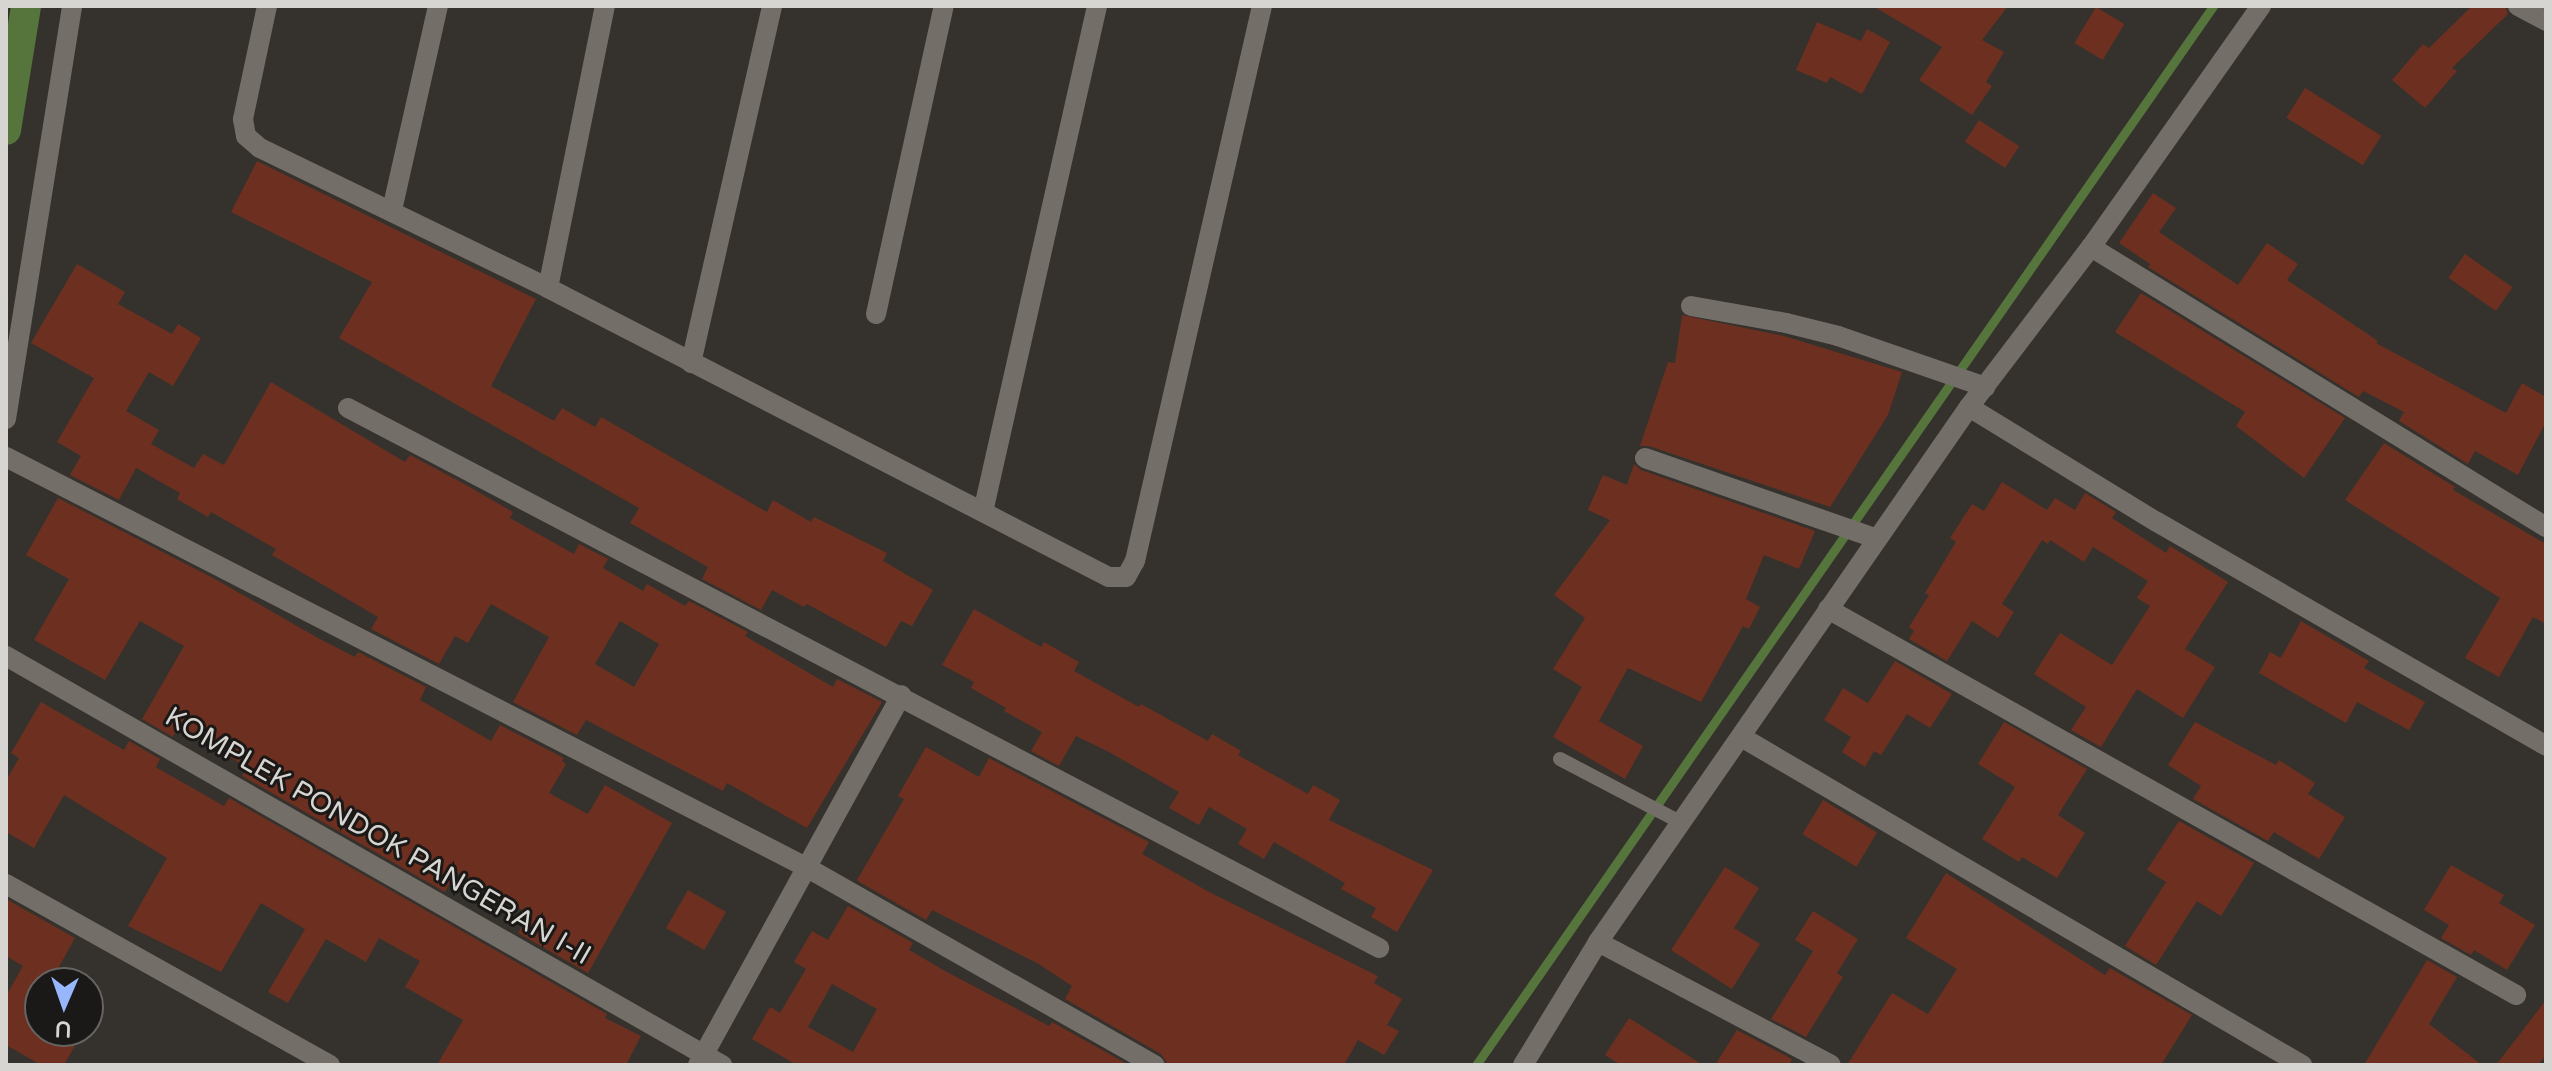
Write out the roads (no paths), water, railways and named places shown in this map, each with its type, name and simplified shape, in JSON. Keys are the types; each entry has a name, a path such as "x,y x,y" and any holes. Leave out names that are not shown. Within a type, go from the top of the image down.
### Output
{"street":[{"path":"6,419 72,6"},
{"path":"267,6 243,119 246,136 260,148 548,288 1109,577 1126,577 1135,561 1262,6"},
{"path":"392,210 438,6"},
{"path":"548,288 605,6"},
{"path":"691,363 772,6"},
{"path":"876,314 944,6"},
{"path":"983,512 1097,6"},
{"path":"1523,1065 1676,821 1743,738 1828,609 1870,536 1969,407 1978,384 2091,247 2261,6"},
{"path":"2518,6 2546,21"},
{"path":"2091,247 2546,527"},
{"path":"1691,306 1786,323 1978,384"},
{"path":"1969,407 2157,522 2546,746"},
{"path":"348,408 1379,948"},
{"path":"6,457 806,867 1155,1065"},
{"path":"1645,458 1870,536"},
{"path":"1828,609 2516,995"},
{"name":"KOMPLEK PONDOK PANGERAN I-II","path":"6,656 701,1060 722,1065"},
{"path":"701,1060 901,695"},
{"path":"1743,738 2302,1065"},
{"path":"6,884 330,1065"},
{"path":"1598,942 1831,1065"}],"lane":[{"path":"1560,759 1676,821"}],"waterway":[{"path":"6,130 26,6"},
{"path":"1476,1065 2213,6"}]}
